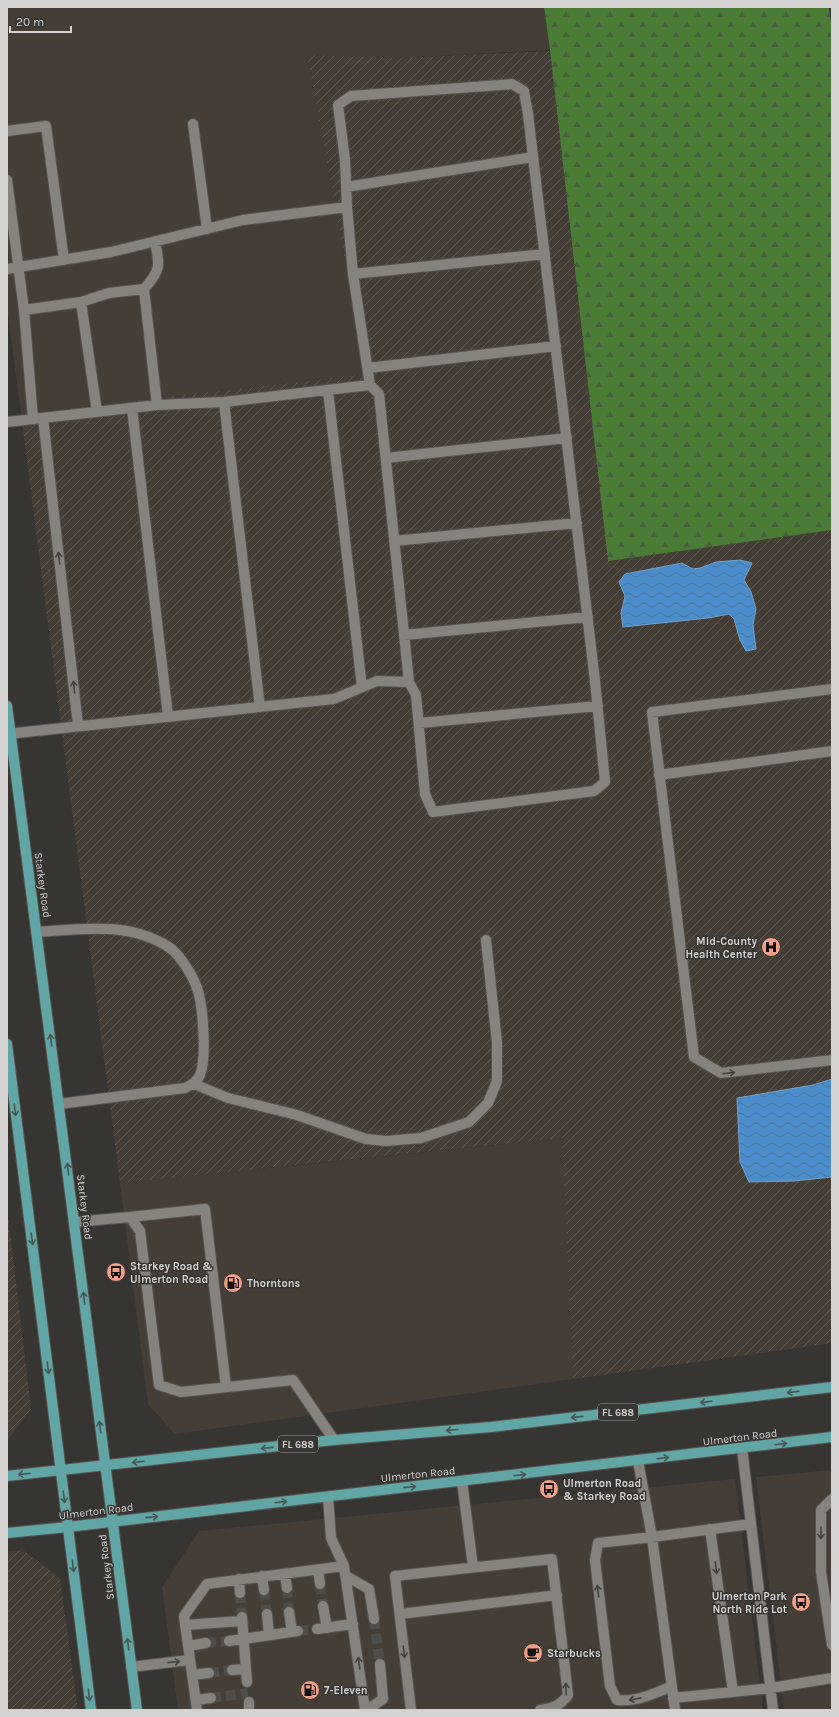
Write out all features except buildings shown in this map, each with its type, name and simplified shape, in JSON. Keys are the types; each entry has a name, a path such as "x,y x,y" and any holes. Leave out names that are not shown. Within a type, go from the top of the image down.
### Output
{"main road":[{"name":"Starkey Road","path":"7,706 9,734 60,1104 137,1710"},
{"path":"7,1044 90,1710"},
{"name":"FL 688","path":"7,1476 334,1440 491,1427 832,1387"},
{"name":"Ulmerton Road","path":"7,1533 462,1482 832,1438"}],"street":[{"path":"512,84 524,91 545,254 598,706 605,782 594,790 432,812 425,794 416,695 409,682 379,394 370,385 354,274 346,187 345,160 338,105 351,96 512,84"},
{"path":"193,124 207,229"},
{"path":"7,131 46,126 64,260"},
{"path":"346,187 533,157"},
{"path":"7,180 24,310 32,419"},
{"path":"7,269 110,252 243,220 347,207"},
{"path":"24,310 82,302 109,293 144,289 156,276 159,262 155,242"},
{"path":"354,274 545,254"},
{"path":"144,289 157,405"},
{"path":"82,302 97,412"},
{"path":"368,368 556,346"},
{"path":"7,422 157,405 224,402 370,385"},
{"path":"328,391 362,687"},
{"path":"224,402 260,707"},
{"path":"132,408 168,716"},
{"path":"43,418 78,725"},
{"path":"386,458 567,438"},
{"path":"394,540 577,522"},
{"path":"404,635 588,617"},
{"path":"9,734 78,725 334,699 377,681 409,682"},
{"path":"832,689 652,712 694,1058 721,1074 832,1060"},
{"path":"418,723 598,706"},
{"path":"660,775 832,750"},
{"path":"37,932 108,928 144,934 171,948 186,966 197,988 201,1014 204,1058 200,1074 194,1084 185,1088 60,1104"},
{"path":"194,1084 228,1098 297,1115 366,1139 386,1141 421,1138 469,1122 488,1103 497,1081 497,1042 486,940"},
{"path":"75,1222 205,1209 226,1387"},
{"path":"130,1217 140,1231 158,1385 181,1392 292,1380 334,1440"},
{"path":"742,1448 773,1710"},
{"path":"638,1461 652,1537 675,1710"},
{"path":"462,1482 473,1567"},
{"path":"328,1497 331,1538 345,1571 366,1710 383,1698 380,1664"},
{"path":"832,1499 821,1510 821,1572 832,1645"},
{"path":"672,1686 651,1696 626,1701 616,1700 610,1686 595,1560 598,1543 751,1524"},
{"path":"710,1530 733,1692"},
{"path":"411,1710 395,1576 552,1559 568,1695 562,1703 553,1708 540,1710"},
{"path":"318,1570 320,1584"},
{"path":"197,1710 184,1616 207,1584 318,1570 345,1571 369,1589 374,1619"},
{"path":"285,1574 286,1588"},
{"path":"262,1576 264,1590"},
{"path":"239,1579 240,1593"},
{"path":"400,1614 557,1595"},
{"path":"323,1606 322,1628 353,1624"},
{"path":"229,1641 295,1632 289,1612"},
{"path":"267,1614 270,1635"},
{"path":"185,1625 242,1619 247,1682"},
{"path":"188,1646 206,1643"},
{"path":"131,1666 189,1660"},
{"path":"232,1670 246,1669"},
{"path":"192,1675 209,1672"},
{"path":"673,1698 771,1688 832,1678"},
{"path":"196,1700 211,1698"}],"shaded area":[{"path":"7,7 544,7 550,50 399,58 307,55 366,374 21,414 7,307"},
{"path":"550,51 608,561 832,530 832,1079 813,1085 737,1098 740,1162 794,1181 832,1177 832,1343 573,1379 562,1138 120,1183 21,414 366,374 307,55 399,58","holes":["716,562 751,563 744,580 751,592 756,609 753,625 756,649 740,640 734,619 729,614 708,618 621,613 625,596 651,570 682,563 692,569 700,568"]},
{"path":"563,1138 573,1379 175,1434 148,1404 120,1183"},
{"path":"7,1207 31,1409 7,1441"},
{"path":"832,1470 832,1710 784,1710 756,1477"},
{"path":"735,1479 763,1710 178,1710 162,1587 199,1531"},
{"path":"23,1550 60,1578 78,1710 7,1710 7,1552"}],"green space":[{"path":"544,7 829,7 832,31 832,530 608,561"}],"water":[{"path":"740,560 752,563 744,580 751,592 756,609 753,625 756,649 746,651 740,640 734,619 729,614 708,618 623,627 621,613 625,596 619,582 625,574 682,563 693,569 716,562"},
{"path":"832,1079 832,1177 794,1181 749,1182 740,1162 737,1098 813,1085"}],"tunnel":[{"path":"320,1584 323,1606"},
{"path":"287,1588 289,1612"},
{"path":"264,1590 267,1614"},
{"path":"240,1593 242,1617"},
{"path":"374,1619 380,1664"},
{"path":"298,1631 317,1629"},
{"path":"206,1643 229,1641"},
{"path":"209,1673 232,1670"},
{"path":"211,1698 248,1693"}],"place":[{"name":"Mid-County Health Center","path":"771,947"},
{"name":"Starkey Road & Ulmerton Road","path":"116,1272"},
{"name":"Thorntons","path":"233,1283"},
{"name":"Ulmerton Road & Starkey Road","path":"549,1489"},
{"name":"Ulmerton Park North Ride Lot","path":"801,1602"},
{"name":"Starbucks","path":"533,1653"},
{"name":"7-Eleven","path":"310,1690"}]}
